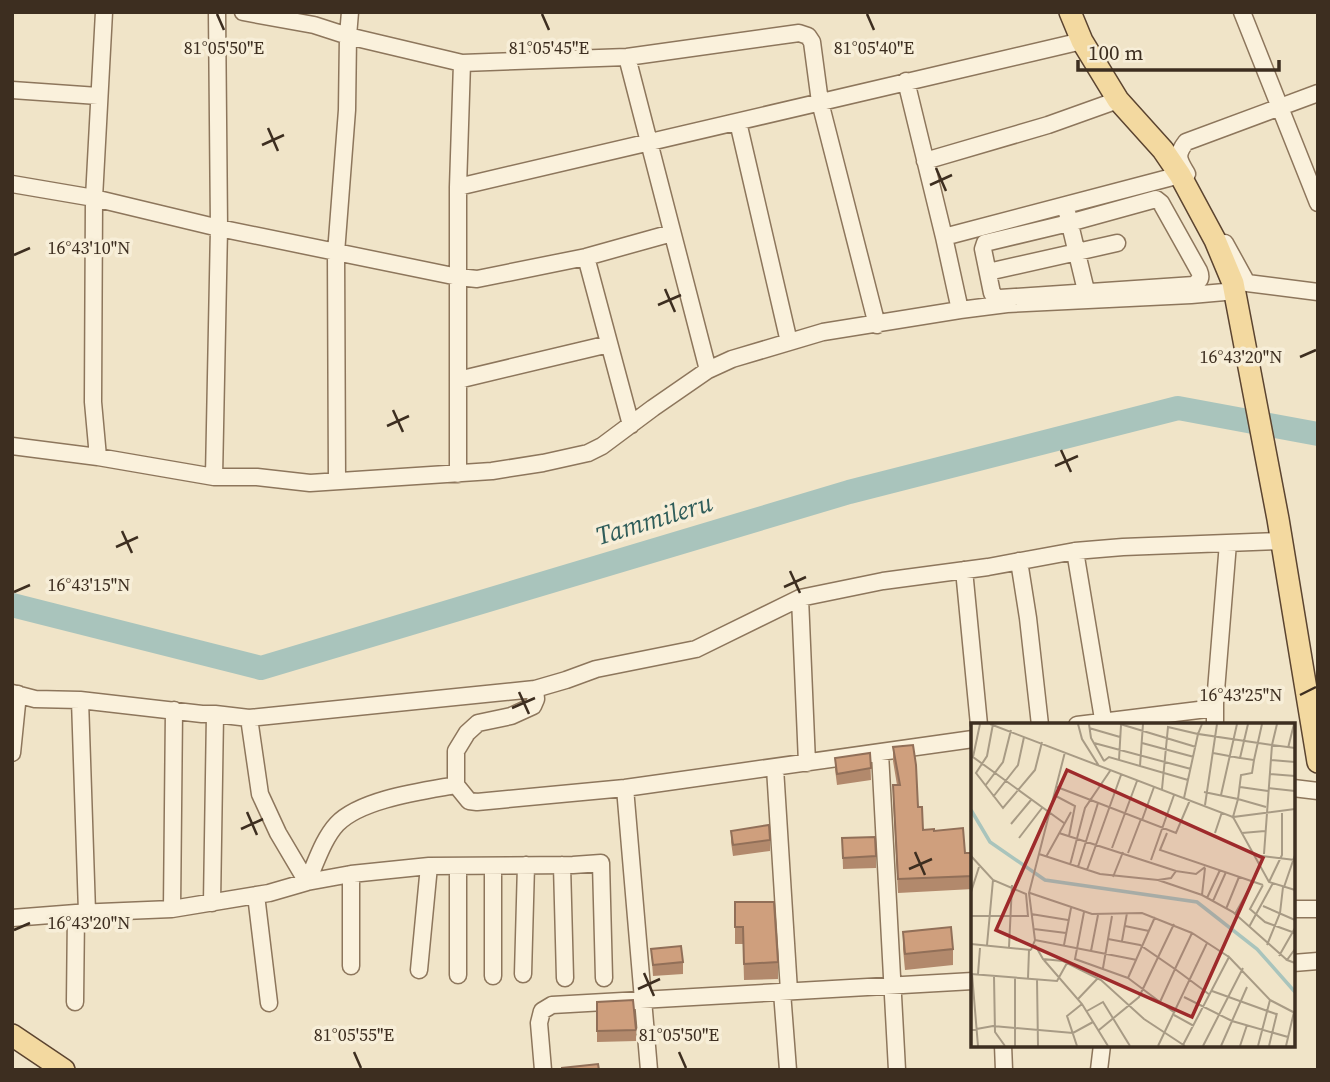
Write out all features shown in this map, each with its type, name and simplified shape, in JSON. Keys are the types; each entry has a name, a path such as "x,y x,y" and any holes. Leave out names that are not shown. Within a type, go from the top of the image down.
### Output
{"main road":[{"path":"1070,12 1082,41 1118,100 1163,150 1180,176 1215,240 1236,292 1278,519 1318,762"},
{"path":"12,1035 62,1069"}],"street":[{"path":"98,457 93,402 94,198 104,12"},
{"path":"214,477 219,228 217,12"},
{"path":"243,12 314,25 348,36 462,63 627,57 799,33 808,36 812,42 820,102 877,324"},
{"path":"337,480 336,253 347,110 350,12"},
{"path":"1242,12 1318,203"},
{"path":"458,187 1082,41"},
{"path":"627,57 708,370"},
{"path":"458,474 458,187 462,63"},
{"path":"906,82 960,310"},
{"path":"12,90 98,96"},
{"path":"1318,93 1186,142 1178,159 1247,283 1318,292"},
{"path":"925,161 1048,125 1118,100"},
{"path":"738,122 789,342"},
{"path":"944,237 1180,176"},
{"path":"12,184 94,198 336,253 477,279 586,257 672,233"},
{"path":"12,446 98,457 214,477 257,477 310,482 492,471 588,453 602,446 708,370 732,359 823,332 1007,304 1087,295 1194,285 1200,281 1201,276 1159,201 1151,200 985,243 983,249 992,293 1000,298 1087,295 1191,295 1236,292"},
{"path":"1065,206 1087,295"},
{"path":"988,272 1117,243"},
{"path":"586,257 631,425"},
{"path":"458,380 609,344"},
{"path":"12,753 15,694 35,699 248,718 535,688 596,669 696,649 800,598 883,580 964,570 1075,551 1281,541"},
{"path":"1215,723 1228,543"},
{"path":"1075,551 1103,723 1156,720 1215,708"},
{"path":"1020,561 1040,723"},
{"path":"964,570 979,723"},
{"path":"800,598 807,763"},
{"path":"535,688 536,699 533,706 511,716 478,723 467,733 456,751 456,785 469,801 625,788 971,739"},
{"path":"75,1002 82,913 80,701"},
{"path":"172,909 174,710"},
{"path":"212,903 215,714"},
{"path":"248,718 260,794 278,833 307,882"},
{"path":"880,753 897,1070"},
{"path":"775,768 788,1070"},
{"path":"307,882 327,837 338,823 362,807 456,785"},
{"path":"625,788 649,1070"},
{"path":"1295,788 1318,791"},
{"path":"12,918 172,909 256,895 351,874 429,866 632,862"},
{"path":"601,863 604,978"},
{"path":"523,974 526,865"},
{"path":"562,865 565,978"},
{"path":"419,970 429,866"},
{"path":"458,866 458,975"},
{"path":"493,866 494,976"},
{"path":"351,874 351,966"},
{"path":"256,895 269,1003"},
{"path":"1295,909 1318,909"},
{"path":"1295,963 1318,961"},
{"path":"543,1070 540,1023 542,1011 552,1005 971,981"},
{"path":"1003,1047 1004,1070"},
{"path":"1099,1070 1102,1047"}],"building":[{"path":"913,745 918,807 922,807 923,830 963,828 965,853 971,853 971,876 898,879 893,785 900,785 893,747"},
{"path":"870,753 871,768 837,774 835,758"},
{"path":"769,825 770,840 733,845 731,831"},
{"path":"875,837 876,856 843,858 842,838"},
{"path":"735,902 774,902 778,962 744,964 743,927 735,927"},
{"path":"951,927 953,949 905,954 903,932"},
{"path":"681,946 683,962 653,965 651,949"},
{"path":"633,1000 636,1030 597,1031 597,1002"},
{"path":"598,1064 599,1070 562,1070 562,1068"}],"waterway":[{"name":"Tammileru","path":"12,605 261,668 849,492 1178,408 1318,434"}]}
